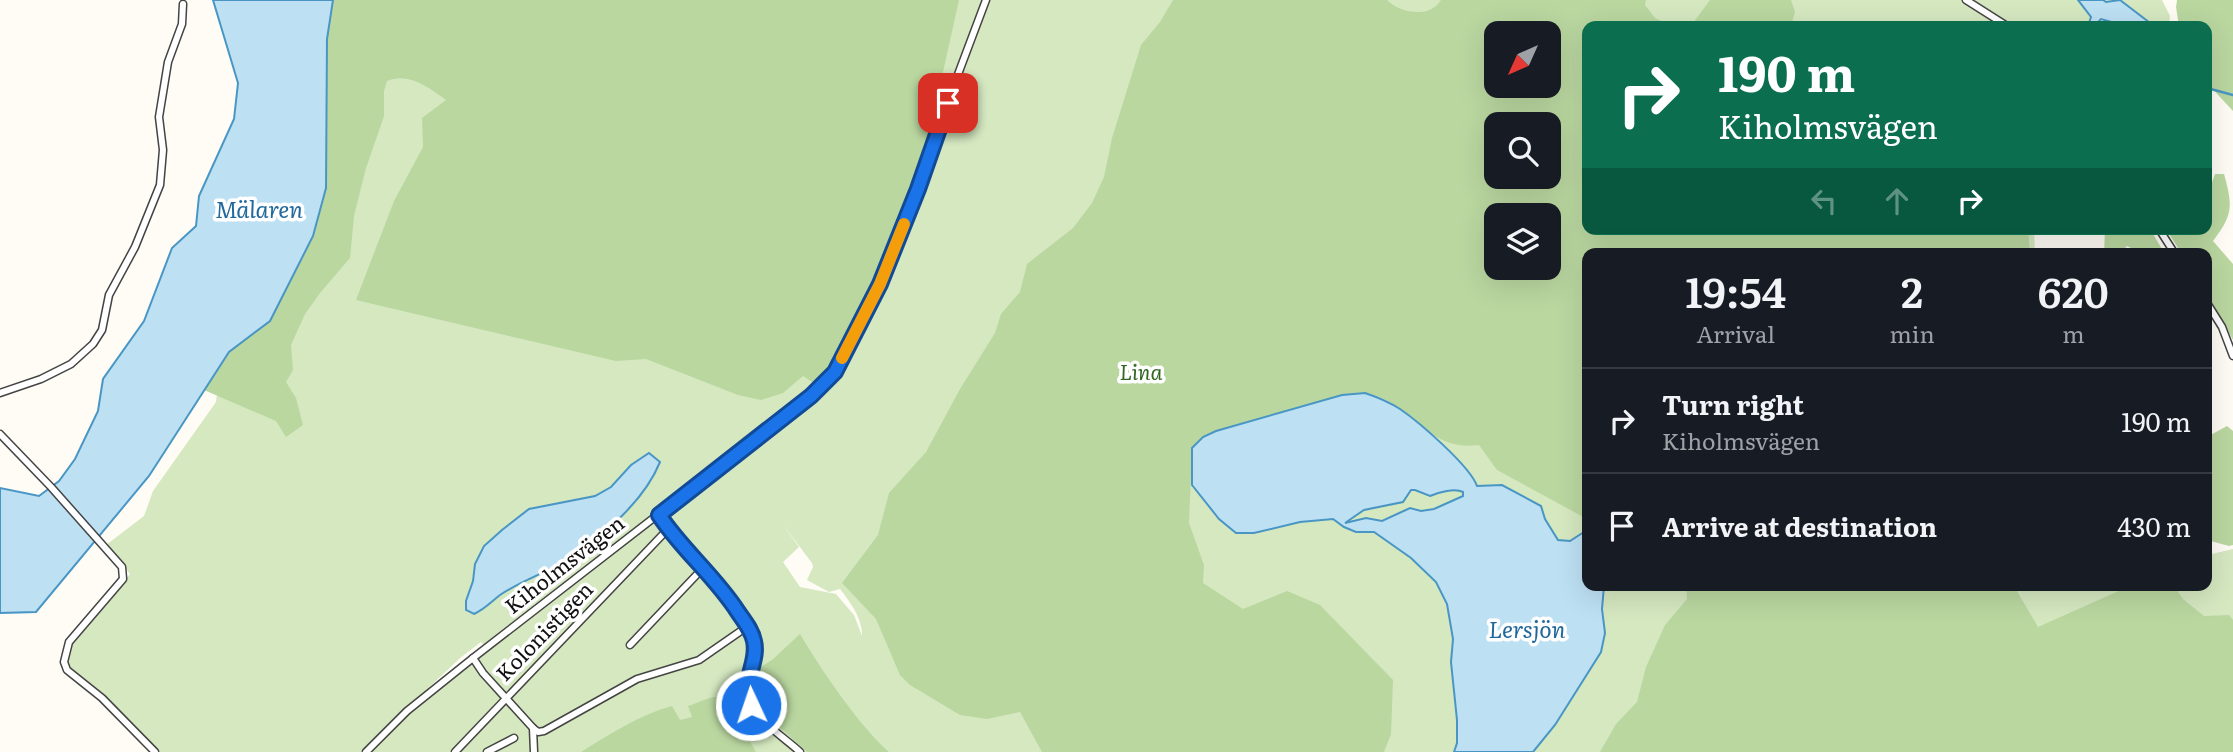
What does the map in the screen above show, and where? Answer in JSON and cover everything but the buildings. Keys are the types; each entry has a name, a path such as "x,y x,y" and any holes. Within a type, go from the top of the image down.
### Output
{"street":[{"name":"Kiholmsvägen","path":"366,752 407,711 811,396 835,372 880,284 918,189 986,0"},
{"path":"1966,0 1999,21"},
{"path":"0,393 41,379 71,364 93,344 102,330 109,295 135,247 160,185 163,150 159,117 169,62 182,24 183,4"},
{"path":"2212,311 2222,327 2233,356"},
{"path":"0,434 122,567 123,579 69,642 64,662 67,670 102,698 155,752"},
{"path":"659,515 668,529 727,595 748,626 754,642 747,680 751,705 800,752"},
{"name":"Kolonistigen","path":"456,751 668,529"},
{"path":"630,645 704,567"},
{"path":"473,658 505,698 538,732 637,679 699,660 748,626"},
{"path":"533,728 534,752"},
{"path":"487,752 514,738"}],"green space":[{"path":"333,0 959,0 933,117 936,138 880,284 835,372 820,387 803,376 783,393 761,400 738,395 646,359 616,361 356,300 394,201 423,147 422,118 446,100 418,83 403,78 387,81 384,91 384,116 366,168 354,216 350,258 305,314 291,345 293,370 286,382 296,398 303,425 286,437 276,421 204,390 229,352 270,321 283,293 326,134 327,39"},
{"name":"Lina","path":"336,0 2162,0 2170,16 2170,21 1582,21 1582,235 2034,235 2035,248 1582,248 1582,591 2212,591 2212,554 2233,549 2233,752 371,752 410,713 487,648 481,642 460,658 361,752 155,752 67,670 66,648 130,574 106,545 144,516 153,491 216,402","holes":["781,522 812,563 807,580 829,592 840,589 858,617 862,636 854,615 836,594 800,587 783,562 799,547"]},
{"path":"1173,0 1387,0 1407,11 1423,12 1436,6 1441,0 1646,0 1645,5 1655,18 1661,21 1582,21 1582,235 2028,235 2030,248 1582,248 1582,516 1497,470 1479,445 1461,445 1445,441 1395,405 1366,393 1351,393 1306,405 1192,449 1189,523 1204,565 1203,583 1243,609 1287,591 1320,605 1393,680 1391,734 1384,752 1042,752 1020,712 987,719 960,715 910,685 900,675 876,619 842,583 878,535 889,493 926,452 960,389 995,333 1001,314 1020,292 1027,264 1073,228 1092,203 1104,177 1112,138 1141,45 1160,22"},
{"path":"1710,0 1791,0 1795,12 1792,21 1694,21"},
{"path":"2177,0 2233,0 2233,111 2212,88 2212,21 2178,21"},
{"path":"2215,174 2224,174 2229,195 2228,217 2213,241 2233,264 2233,340 2212,303 2212,248 2178,248 2170,235 2212,235 2212,183"},
{"path":"2105,235 2154,235 2161,248 2127,246 2104,248"},
{"path":"2227,426 2233,431 2233,545 2229,546 2212,541 2212,434"},
{"path":"1686,591 2017,591 2038,627 2119,591 2177,591 2204,616 2229,615 2233,620 2233,752 1600,752 1616,724 1637,702 1646,667 1665,625 1687,599"},
{"path":"800,634 853,713 889,752 807,752 764,713 748,732 748,738 756,752 581,752 636,720 672,706 680,720 692,717 688,706 709,698 716,697 734,704 748,705 753,702 750,684 753,672 772,660"}],"water":[{"name":"Mälaren","path":"213,0 333,0 327,39 326,188 313,236 270,321 229,352 149,476 36,612 0,613 0,488 39,496 59,481 75,459 98,411 103,379 144,321 172,248 196,226 199,196 234,119 238,83"},
{"path":"2078,0 2120,0 2147,21 2090,21 2091,17"},
{"name":"Lersjön","path":"1365,393 1400,409 1431,434 1465,467 1477,486 1502,485 1541,506 1545,519 1558,540 1570,541 1582,533 1582,591 1604,591 1602,609 1605,633 1601,652 1555,725 1533,752 1454,752 1457,743 1457,720 1451,662 1453,639 1447,604 1436,582 1411,558 1374,532 1356,532 1333,519 1300,522 1254,533 1236,533 1219,519 1192,485 1192,448 1203,437 1342,395","holes":["1411,490 1430,496 1447,491 1463,492 1463,496 1434,509 1421,511 1410,508 1382,521 1366,518 1345,523 1364,510 1403,502"]},
{"path":"649,453 660,462 643,492 619,519 563,562 507,590 474,614 466,610 475,564 484,546 502,530 529,509 595,496 611,487 631,465"}],"waterway":[{"path":"2212,89 2233,95"}],"slow traffic":[{"path":"842,358 880,284 904,224"}],"route":[{"path":"751,705 747,680 754,642 748,626 727,595 668,529 659,515 732,455 811,396 835,372 880,284 918,189 948,103"}]}
